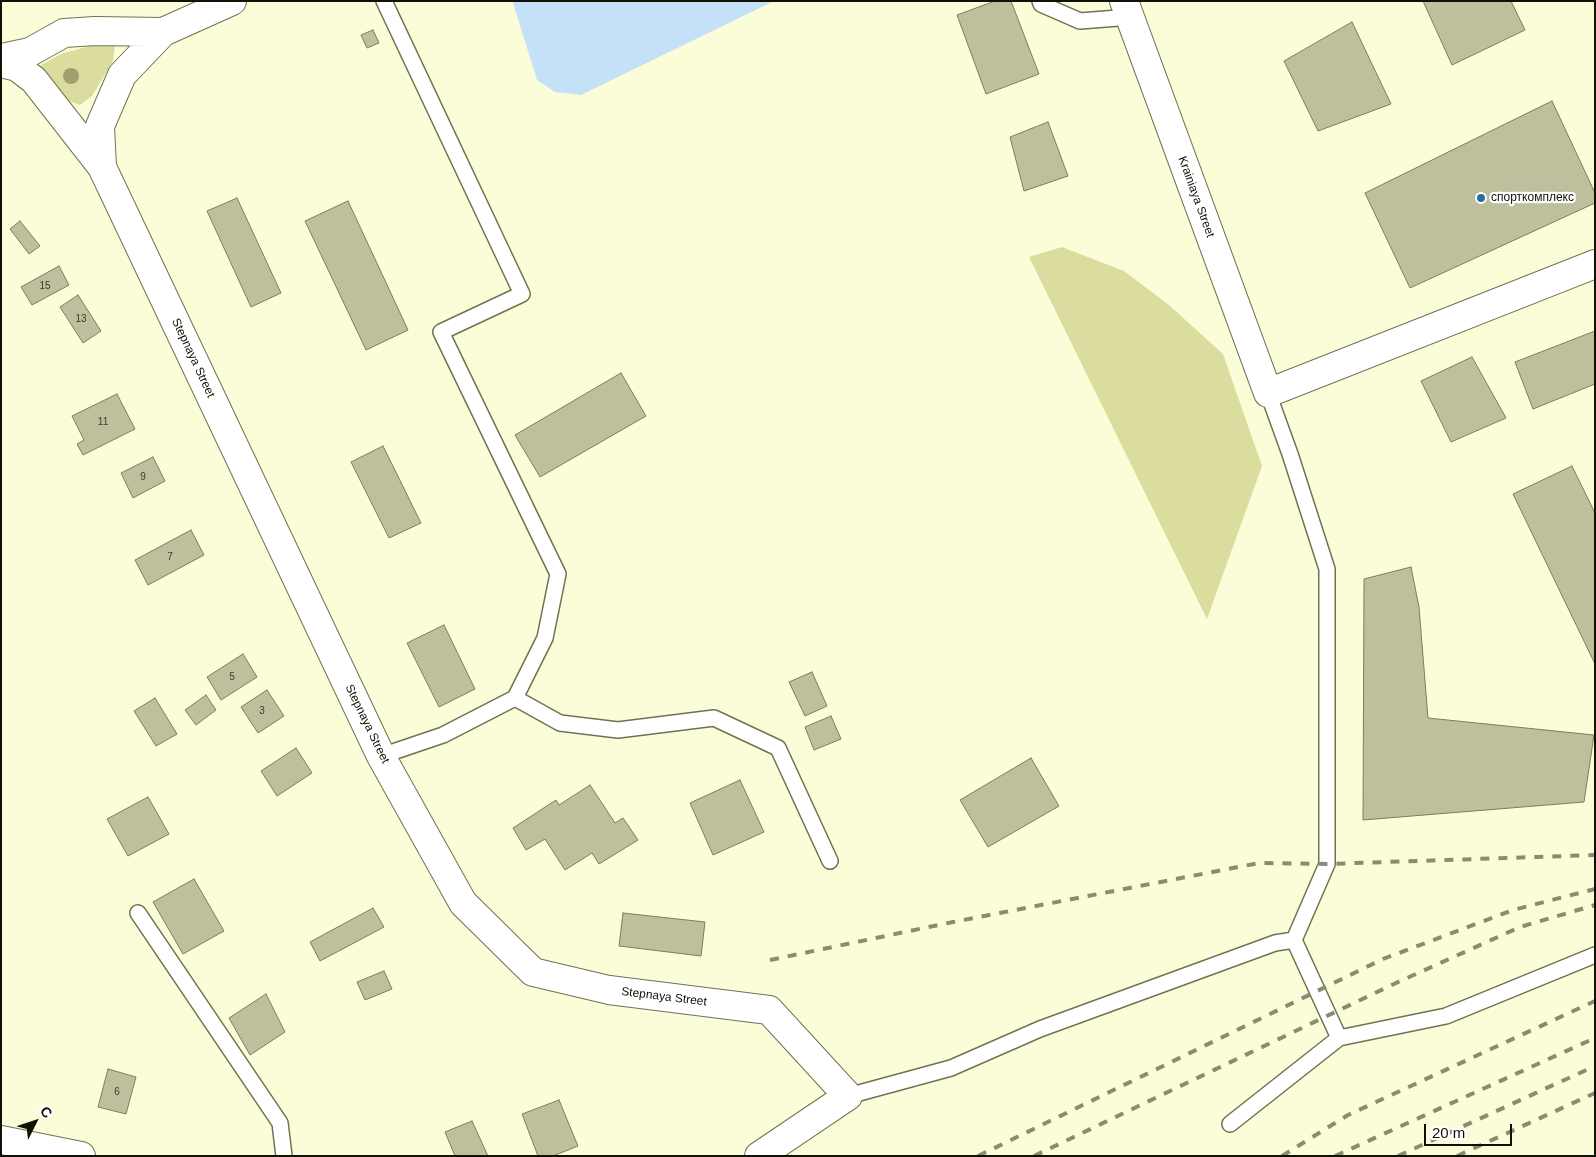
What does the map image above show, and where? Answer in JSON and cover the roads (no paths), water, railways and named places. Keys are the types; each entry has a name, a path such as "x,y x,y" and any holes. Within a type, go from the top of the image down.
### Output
{"street":[{"path":"102,167 100,126 122,75 163,32 232,1"},
{"name":"Krainiaya Street","path":"1127,9 1268,393"},
{"path":"1,58 30,52 64,33 163,32"},
{"name":"Stepnaya Street","path":"1,63 16,67 34,80 102,167 381,756 463,903 533,972 610,990 769,1010 848,1096"},
{"path":"1268,393 1595,264"},
{"path":"759,1156 848,1096"},
{"path":"1,1140 80,1156"}],"lane":[{"path":"381,756 443,735 515,698 544,638 558,574 440,332 522,294 384,1"},
{"path":"1040,1 1041,4 1080,21 1127,9"},
{"path":"1268,393 1327,569 1327,864 1294,940 1339,1038"},
{"path":"515,698 560,723 618,730 714,718 778,748 830,861"},
{"path":"138,913 280,1123 284,1156"},
{"path":"848,1096 951,1068 1049,1026 1275,943 1294,940"},
{"path":"1230,1124 1339,1038 1446,1016 1595,955"}],"water":[{"path":"514,1 774,1 581,95 555,92 537,80 513,3"}],"railway":[{"path":"770,960 953,922 1259,863 1327,864 1595,855"},
{"path":"978,1156 1383,959 1513,910 1595,889"},
{"path":"1034,1156 1396,983 1520,927 1595,905"},
{"path":"1282,1156 1348,1115 1595,1001"},
{"path":"1335,1156 1595,1038"},
{"path":"1398,1156 1595,1066"},
{"path":"1457,1156 1595,1093"}],"place":[{"name":"спорткомплекс","path":"1481,198"}]}
